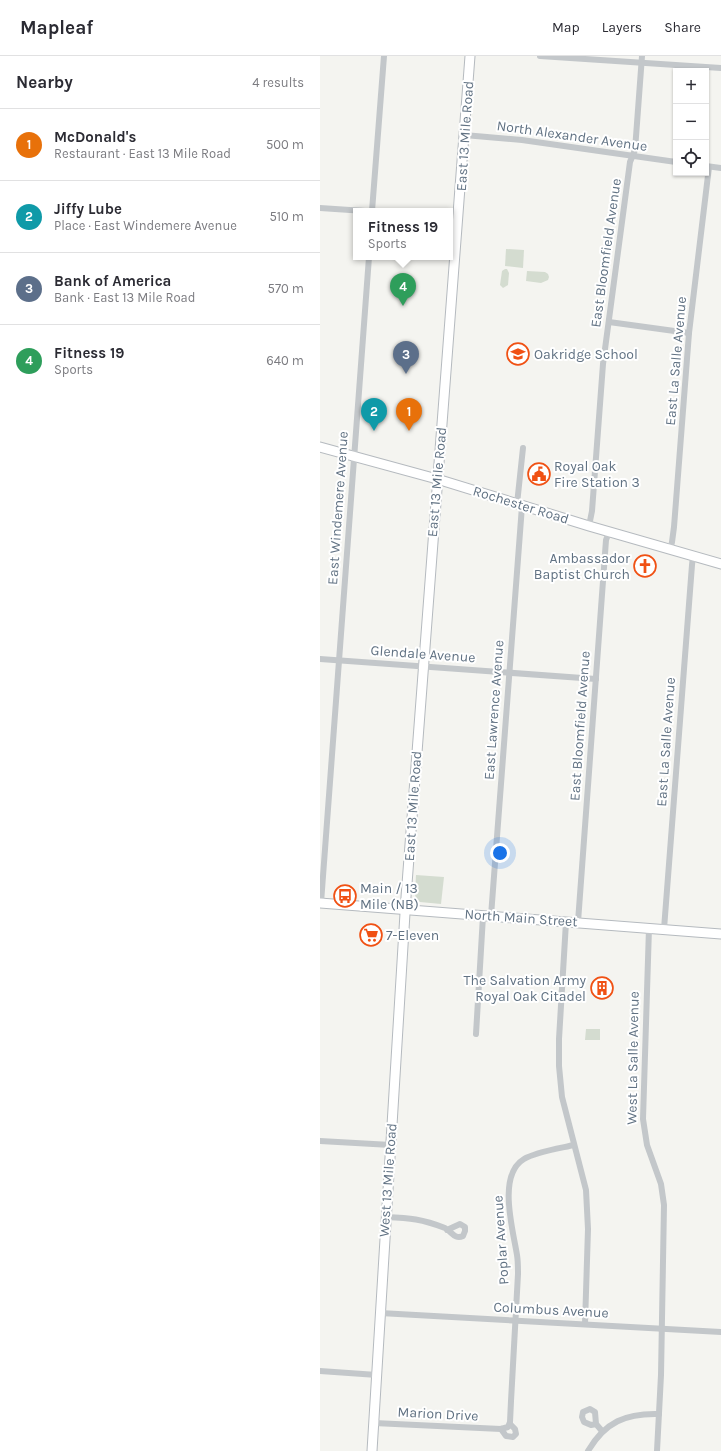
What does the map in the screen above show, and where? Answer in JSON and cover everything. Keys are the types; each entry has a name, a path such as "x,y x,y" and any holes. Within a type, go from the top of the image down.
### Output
{"main road":[{"name":"East 13 Mile Road","path":"453,232 464,135 470,56"},
{"name":"East 13 Mile Road","path":"405,909 437,479 451,260"},
{"name":"Rochester Road","path":"320,447 437,479 608,532 721,564"},
{"name":"North Main Street","path":"320,903 721,934"},
{"name":"West 13 Mile Road","path":"372,1451 405,909"}],"street":[{"path":"372,208 384,56"},
{"path":"540,56 721,68"},
{"name":"East Bloomfield Avenue","path":"589,526 591,518 601,387 608,322 630,162 635,148 642,56"},
{"name":"North Alexander Avenue","path":"464,135 530,142 673,162"},
{"path":"709,166 721,168"},
{"name":"East La Salle Avenue","path":"670,550 674,527 689,333 708,176"},
{"path":"320,208 353,210"},
{"name":"East Windemere Avenue","path":"320,903 369,260"},
{"path":"608,322 689,333"},
{"name":"East Lawrence Avenue","path":"476,1034 509,673 524,448"},
{"name":"East Bloomfield Avenue","path":"578,922 606,540 608,532"},
{"name":"East La Salle Avenue","path":"664,930 693,556"},
{"name":"Glendale Avenue","path":"320,658 596,679"},
{"path":"566,922 559,1039 559,1066 562,1097 582,1171 588,1208 585,1324"},
{"name":"West La Salle Avenue","path":"649,928 642,1108 646,1138 661,1184 664,1205 662,1329 656,1451"},
{"path":"320,1141 391,1145"},
{"name":"Poplar Avenue","path":"506,1427 516,1429 516,1434 513,1437 506,1436 506,1427 515,1320 518,1262 510,1210 510,1178 515,1168 523,1159 532,1155 574,1145"},
{"path":"386,1217 418,1219 448,1230"},
{"name":"Columbus Avenue","path":"380,1313 721,1332"},
{"path":"320,1371 377,1375"},
{"path":"588,1451 602,1431 626,1417 659,1414"},
{"name":"Marion Drive","path":"374,1423 506,1427"},
{"path":"596,1424 602,1431"}],"shaded area":[{"path":"506,249 524,250 523,268 505,266"},
{"path":"507,269 509,273 508,285 503,288 500,285 502,271"},
{"path":"527,271 545,272 548,274 548,280 541,283 526,281"},
{"path":"416,875 444,877 441,904 420,902 416,900"},
{"path":"586,1029 600,1029 600,1040 585,1040"}],"place":[{"name":"Fitness 19","path":"403,306"},
{"name":"Oakridge School","path":"518,354"},
{"name":"Bank of America","path":"406,374"},
{"name":"Jiffy Lube","path":"374,431"},
{"name":"McDonald's","path":"409,431"},
{"name":"Royal Oak Fire Station 3","path":"539,474"},
{"name":"Ambassador Baptist Church","path":"645,566"},
{"name":"Main / 13 Mile (NB)","path":"345,896"},
{"name":"7-Eleven","path":"371,935"},
{"name":"The Salvation Army Royal Oak Citadel","path":"602,988"}]}
